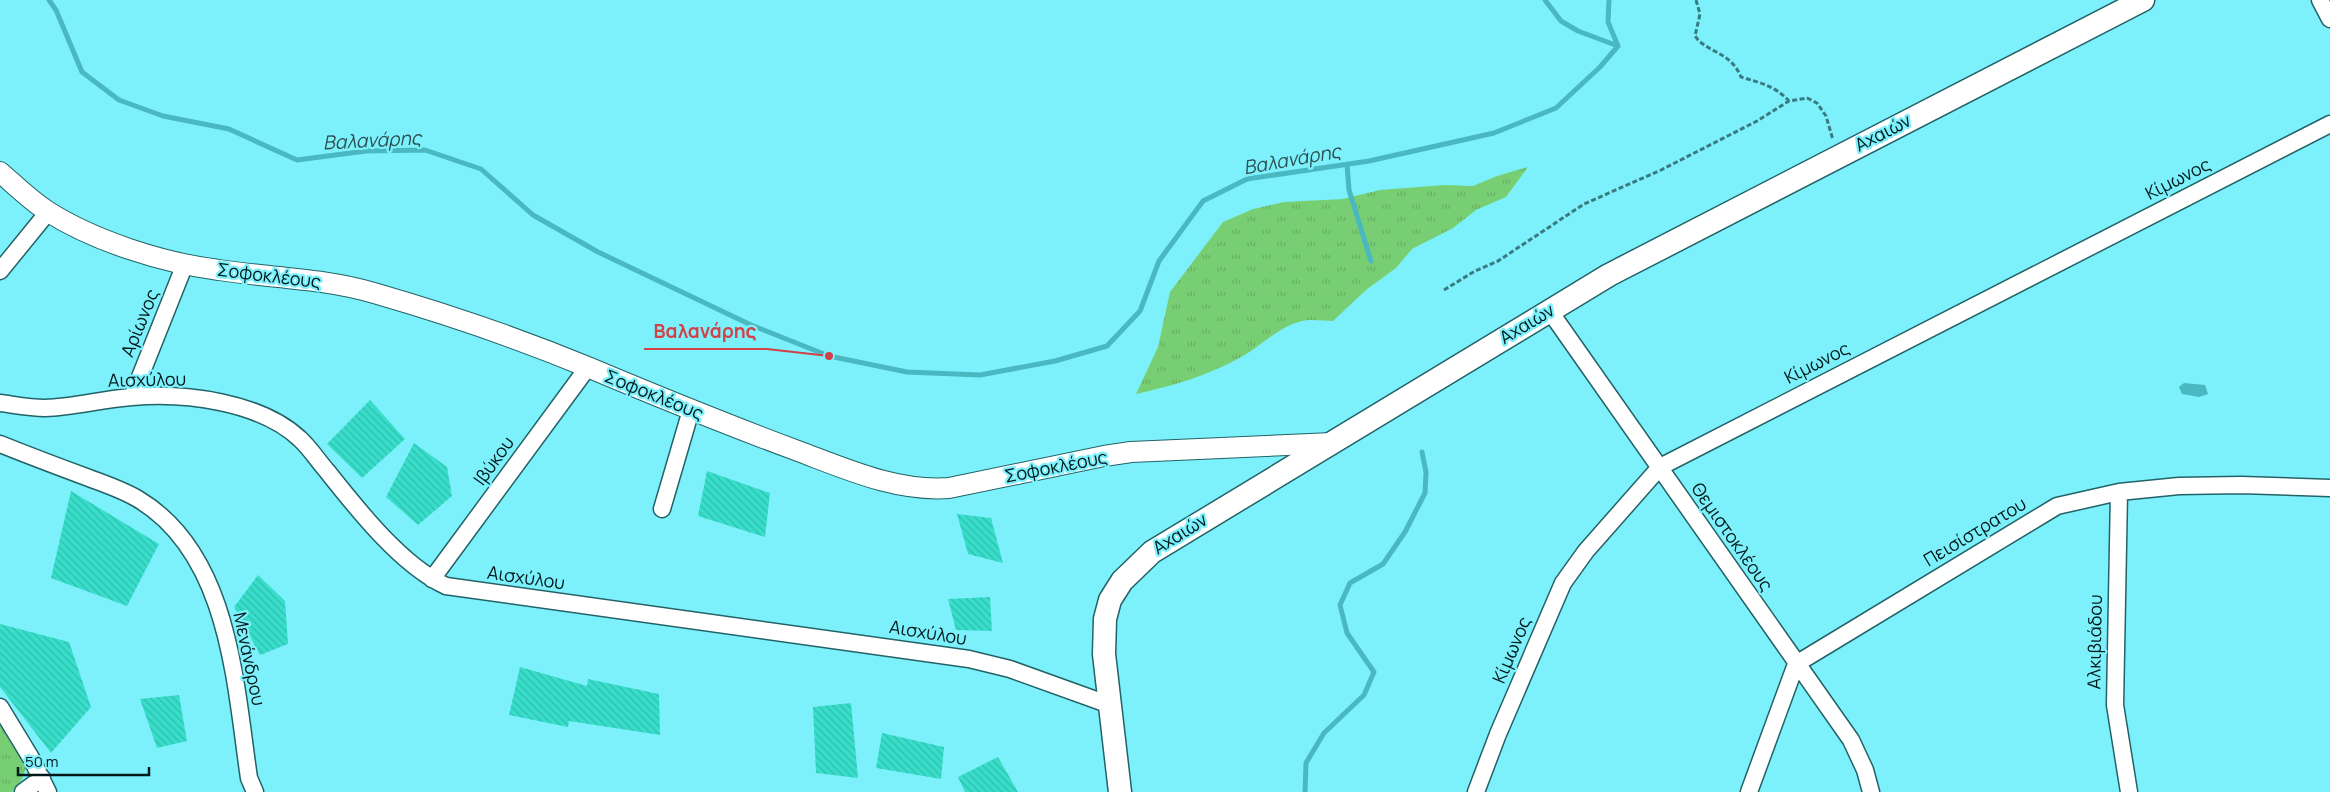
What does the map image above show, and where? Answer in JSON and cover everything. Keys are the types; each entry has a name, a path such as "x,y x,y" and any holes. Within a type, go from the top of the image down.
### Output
{"main road":[{"name":"Αχαιών","path":"1120,792 1103,638 1110,600 1144,558 1172,538 1333,443 1609,275 2143,0"}],"street":[{"path":"2320,0 2330,19"},
{"name":"Κίμωνος","path":"1476,792 1498,734 1564,583 1586,551 1660,467 2330,124"},
{"name":"Σοφοκλέους","path":"0,172 48,212 112,242 185,264 217,270 363,289 460,320 588,367 691,410 849,469 884,480 925,488 961,486 1131,452 1333,443"},
{"path":"0,271 48,212"},
{"name":"Αρίωνος","path":"132,396 185,264"},
{"name":"Θεμιστοκλέους","path":"1549,310 1851,740 1866,770 1871,792"},
{"name":"Ιβύκου","path":"432,578 588,367"},
{"name":"Αισχύλου","path":"0,403 48,408 132,396 170,396 213,401 243,408 285,427 302,440 339,486 400,553 413,566 446,586 969,659 996,665 1110,705"},
{"path":"662,509 691,410"},
{"name":"Μενάνδρου","path":"0,444 137,498 163,517 184,542 212,591 227,636 249,778 255,792"},
{"name":"Πεισίστρατου","path":"1796,664 2057,506 2119,492 2179,486 2223,485 2330,488"},
{"name":"Αλκιβιάδου","path":"2119,492 2115,705 2128,792"},
{"path":"1749,792 1796,664"},
{"path":"0,707 43,788 23,792"}],"path":[{"path":"1696,0 1700,14 1696,36 1699,41 1730,59 1737,66 1742,77 1759,81 1779,90 1789,101"},
{"path":"1444,290 1475,271 1498,261 1584,204 1670,165 1757,121 1789,101 1807,98 1817,103 1826,116 1834,142 1830,160"}],"green space":[{"path":"1528,167 1506,197 1476,210 1453,228 1412,249 1396,268 1366,290 1333,321 1309,320 1294,323 1243,356 1218,369 1136,394 1158,347 1170,292 1223,222 1253,209 1284,202 1343,199 1380,190 1444,185 1473,186 1497,176"},
{"path":"0,721 26,768 22,779 12,792 0,792"}],"water":[{"path":"2184,383 2205,385 2208,394 2199,397 2182,394 2179,387"}],"building":[{"path":"370,400 405,439 362,478 327,444"},
{"path":"414,443 447,467 452,496 418,525 386,497"},
{"path":"707,471 770,493 765,537 698,516"},
{"path":"71,491 159,544 127,606 51,578"},
{"path":"957,514 991,518 1003,563 968,554"},
{"path":"258,575 285,601 288,644 260,655 234,607"},
{"path":"990,597 992,631 956,630 948,599"},
{"path":"0,624 69,642 91,707 51,753 0,687"},
{"path":"520,667 587,686 588,679 659,694 660,735 569,721 568,727 509,715"},
{"path":"179,695 187,741 157,748 140,699"},
{"path":"851,703 858,778 816,773 813,707"},
{"path":"882,733 944,747 941,779 876,768"},
{"path":"998,757 1018,792 965,792 958,777"}],"waterway":[{"name":"Βαλανάρης","path":"49,0 56,10 82,72 119,100 163,116 229,129 297,160 366,151 425,150 481,169 533,215 598,252 751,325 829,356 907,372 980,375 1055,361 1107,346 1140,311 1159,261 1203,201 1247,179 1369,161 1494,133 1556,108 1600,67 1618,46 1608,22 1609,0"},
{"path":"1545,0 1561,21 1578,31 1618,46"},
{"path":"1347,164 1349,190 1371,261"},
{"path":"1305,792 1306,763 1324,733 1364,695 1374,672 1347,633 1340,605 1350,583 1383,564 1405,532 1425,493 1426,472 1422,452"}],"place":[{"name":"Βαλανάρης","path":"829,356"}]}
